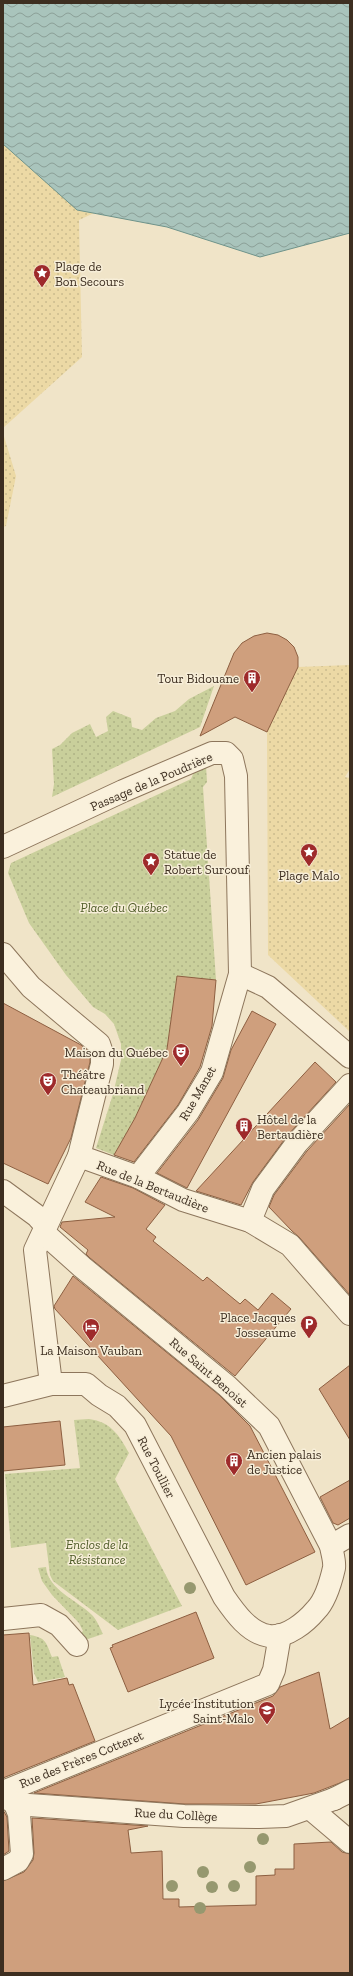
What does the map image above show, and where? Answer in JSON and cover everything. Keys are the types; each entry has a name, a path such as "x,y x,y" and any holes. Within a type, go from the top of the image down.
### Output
{"street":[{"name":"Passage de la Poudrière","path":"3,847 123,791 212,753 226,753 232,759 236,776 240,974"},
{"path":"3,954 31,987 99,1044 102,1064 79,1156 35,1250 50,1384"},
{"path":"240,974 268,987 350,1057"},
{"name":"Rue Manet","path":"138,1177 188,1112 212,1072 240,974"},
{"path":"250,1221 263,1189 297,1143 350,1085"},
{"name":"Rue de la Bertaudière","path":"79,1156 138,1177 183,1200 250,1221 290,1245 350,1314"},
{"name":"Rue Saint Benoist","path":"3,1191 37,1216 45,1229 82,1267 227,1386 269,1426 331,1546 334,1566 328,1588 317,1609 292,1631 280,1635"},
{"name":"Rue Toullier","path":"3,1396 50,1384 86,1384 99,1395 117,1406 135,1425 224,1597 239,1618 253,1629 269,1636 280,1635"},
{"path":"331,1546 350,1536"},
{"path":"3,1619 41,1615 60,1625 77,1645"},
{"name":"Rue des Frères Cotteret","path":"7,1796 268,1684 274,1670 280,1635"},
{"name":"Rue du Collège","path":"7,1796 184,1816 259,1818 286,1816 311,1808 342,1795"},
{"path":"3,1869 18,1861 22,1854 19,1814 7,1796"},
{"path":"311,1808 350,1842"}],"green space":[{"path":"214,686 200,727 52,797 54,784 52,749 60,745 72,733 90,724 96,737 108,731 106,717 113,711 131,718 132,727 142,730 156,718 175,711 189,699"},
{"name":"Place du Québec","path":"206,766 207,782 203,787 216,980 177,977 167,1049 135,1118 114,1155 96,1148 113,1094 121,1060 121,1044 114,1024 105,1014 93,1007 66,975 29,923 8,873 11,863 191,779 194,772"},
{"name":"Enclos de la Résistance","path":"89,1419 103,1423 114,1430 129,1453 115,1479 182,1606 118,1630 53,1581 50,1575 46,1543 11,1548 5,1474 80,1468 74,1420"},
{"path":"46,1567 48,1575 57,1588 92,1615 103,1634 85,1640 80,1634 83,1631 79,1623 52,1595 42,1581 38,1568"},
{"path":"30,1635 36,1636 45,1642 52,1657 58,1656 65,1677 38,1682 34,1673"}],"sand":[{"path":"3,3 350,3 350,95 79,220 82,357 3,428"},
{"path":"3,433 16,476 6,526 3,527"},
{"name":"Plage Malo","path":"350,665 350,769 345,777 350,778 350,1032 268,955 267,732 298,667"}],"water":[{"path":"3,3 350,3 350,233 260,257 167,227 77,210 3,144"}],"building":[{"name":"Tour Bidouane","path":"267,633 278,635 287,640 294,647 298,657 298,667 267,732 235,717 200,736 234,653 242,643 254,636"},
{"name":"Maison du Québec","path":"177,976 216,980 212,1026 200,1067 178,1105 134,1162 114,1155 135,1118 167,1049"},
{"name":"Théâtre Chateaubriand","path":"3,1003 81,1045 90,1055 90,1062 71,1138 48,1184 3,1163"},
{"path":"252,1011 276,1024 187,1188 157,1173 198,1120 223,1078 231,1050"},
{"path":"315,1062 336,1082 287,1136 253,1182 241,1205 196,1191"},
{"path":"350,1104 350,1295 299,1237 269,1207 274,1195 307,1151"},
{"path":"101,1177 133,1188 165,1205 146,1229 156,1237 153,1241 203,1281 207,1277 240,1304 245,1299 258,1310 272,1293 291,1309 235,1376 90,1258 86,1254 88,1250 60,1227 62,1222 115,1217 85,1202"},
{"name":"Ancien palais de Justice","path":"73,1276 219,1395 250,1426 315,1552 246,1585 171,1436 55,1309 54,1306"},
{"path":"350,1365 350,1440 319,1389"},
{"path":"60,1421 65,1465 3,1471 3,1427"},
{"path":"350,1480 350,1518 338,1525 333,1523 320,1497"},
{"path":"196,1612 214,1658 128,1692 110,1648 113,1647 112,1645"},
{"path":"29,1633 33,1685 67,1678 69,1685 73,1684 95,1741 3,1778 3,1635"},
{"name":"Lycée Institution Saint-Malo","path":"319,1672 330,1729 350,1717 350,1779 314,1793 256,1804 185,1804 34,1793 273,1696 280,1687"},
{"path":"3,1810 7,1817 9,1851 3,1855"},
{"path":"32,1818 148,1826 128,1830 131,1853 162,1851 163,1899 179,1899 179,1907 256,1905 256,1876 275,1875 275,1869 294,1869 294,1844 331,1842 342,1852 350,1854 350,1973 3,1973 3,1881 24,1872 33,1860"}],"place":[{"name":"Plage de Bon Secours","path":"42,288"},
{"name":"Tour Bidouane","path":"252,693"},
{"name":"Plage Malo","path":"309,867"},
{"name":"Statue de Robert Surcouf","path":"151,876"},
{"name":"Maison du Québec","path":"181,1067"},
{"name":"Théâtre Chateaubriand","path":"48,1096"},
{"name":"Hôtel de la Bertaudière","path":"244,1141"},
{"name":"Place Jacques Josseaume","path":"309,1339"},
{"name":"La Maison Vauban","path":"91,1342"},
{"name":"Ancien palais de Justice","path":"234,1476"},
{"name":"Lycée Institution Saint-Malo","path":"267,1725"}]}
